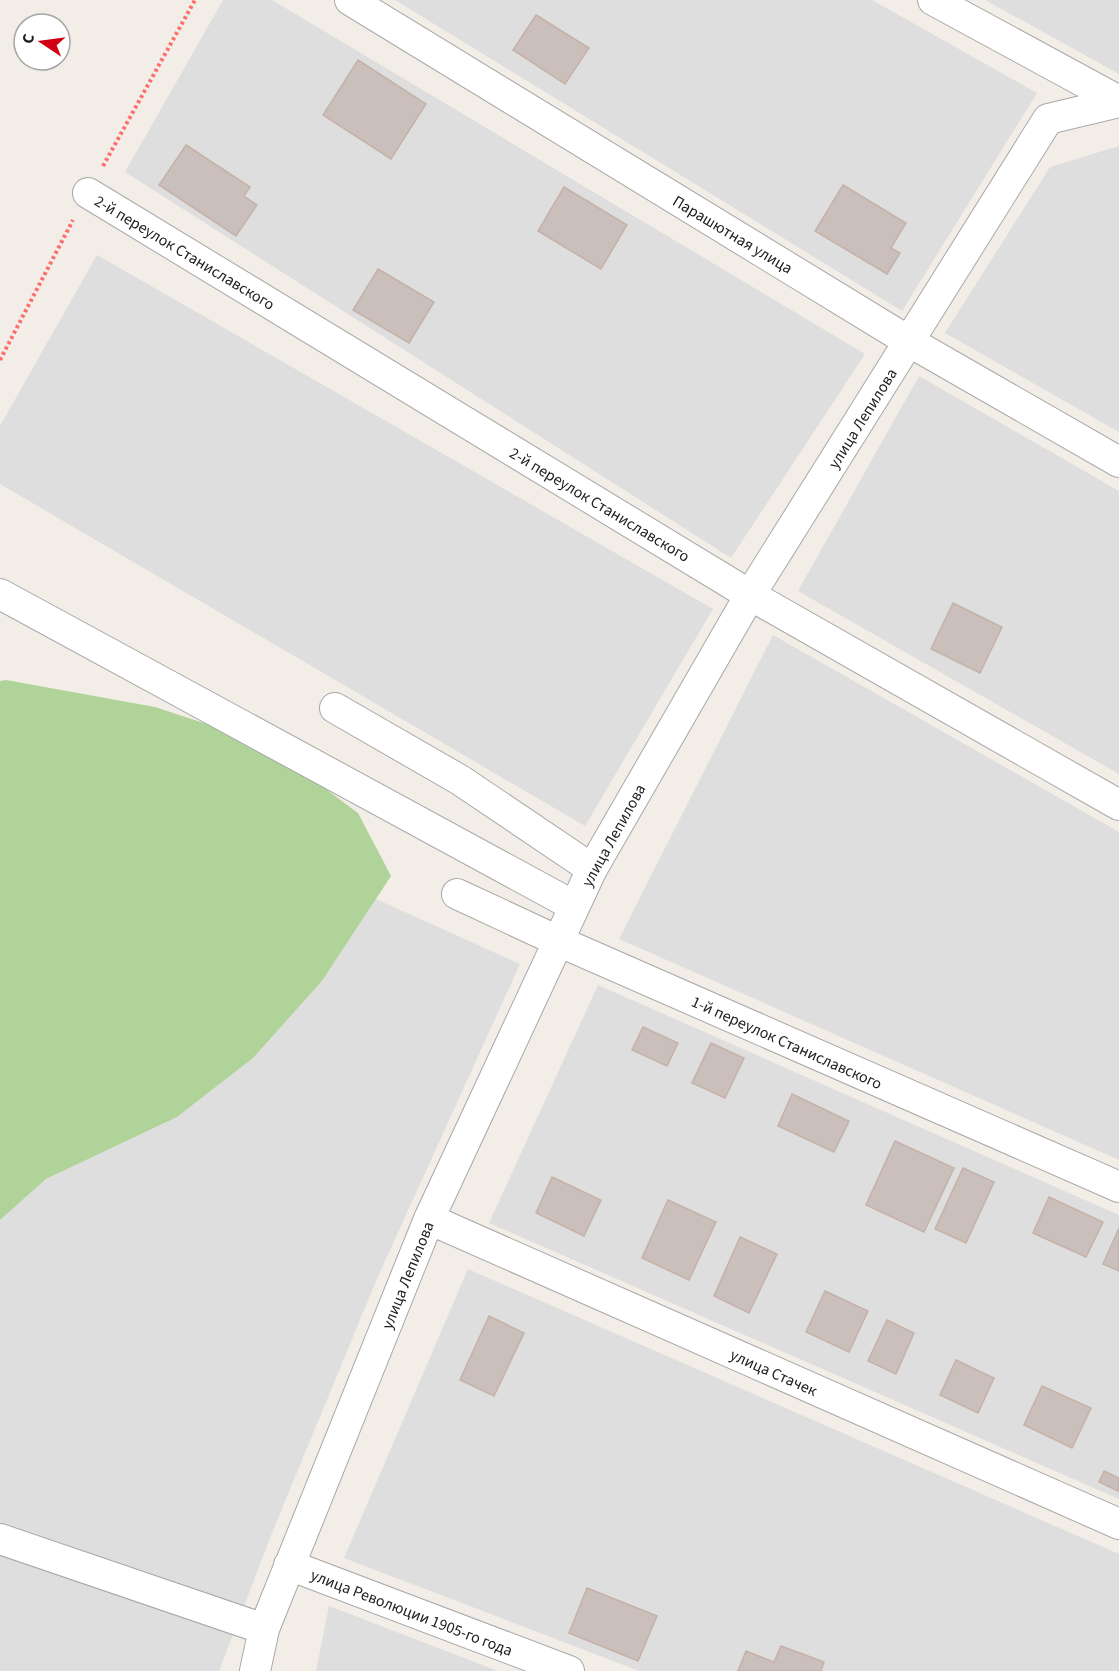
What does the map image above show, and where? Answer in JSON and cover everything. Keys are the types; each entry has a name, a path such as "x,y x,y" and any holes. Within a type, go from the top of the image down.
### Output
{"street":[{"name":"Парашютная улица","path":"350,0 910,342 1119,462"},
{"path":"933,0 1119,102"},
{"name":"улица Лепилова","path":"255,1671 264,1629 429,1219 592,869 750,595 1048,119 1119,102"},
{"name":"2-й переулок Станиславского","path":"88,192 750,595 1119,805"},
{"path":"0,594 574,906"},
{"path":"334,708 460,780 592,869"},
{"name":"1-й переулок Станиславского","path":"457,894 558,941 1119,1187"},
{"name":"улица Стачек","path":"429,1219 1119,1524"},
{"path":"0,1539 264,1629"},
{"name":"улица Революции 1905-го года","path":"289,1565 569,1671"}],"shaded area":[{"path":"223,0 272,0 865,354 731,558 125,172"},
{"path":"395,0 872,0 1037,93 902,311"},
{"path":"985,0 1119,0 1119,74"},
{"path":"1119,146 1119,432 945,333 1050,167"},
{"path":"97,255 713,609 585,826 0,484 0,426"},
{"path":"919,376 1119,491 1119,774 798,591"},
{"path":"773,635 1119,832 1119,1160 619,939"},
{"path":"376,899 520,964 376,1281 272,1533 219,1671 0,1671 0,1220 46,1179 177,1117 253,1058 322,981"},
{"path":"598,985 1119,1215 1119,1499 489,1223"},
{"path":"468,1269 1119,1554 1119,1671 639,1671 344,1558"},
{"path":"329,1606 498,1671 316,1671"}],"green space":[{"path":"6,680 155,707 264,743 358,813 391,876 322,981 253,1058 177,1117 46,1179 0,1220 0,681"}],"building":[{"path":"536,15 589,48 565,84 513,50"},
{"path":"358,60 426,104 391,159 323,115"},
{"path":"186,145 250,187 244,196 257,205 236,236 159,185"},
{"path":"843,185 906,223 891,248 900,253 887,274 815,231"},
{"path":"564,187 627,225 601,269 538,231"},
{"path":"378,269 434,302 409,343 353,310"},
{"path":"953,603 1002,627 980,673 931,649"},
{"path":"643,1027 678,1043 667,1066 632,1050"},
{"path":"711,1043 744,1058 725,1098 692,1083"},
{"path":"792,1094 849,1121 834,1152 778,1126"},
{"path":"895,1141 954,1168 924,1232 866,1205"},
{"path":"963,1168 994,1182 966,1243 935,1229"},
{"path":"552,1177 601,1200 584,1236 536,1213"},
{"path":"1049,1197 1103,1222 1086,1257 1033,1233"},
{"path":"668,1200 716,1222 689,1280 642,1258"},
{"path":"1119,1228 1119,1271 1103,1264"},
{"path":"740,1237 777,1254 749,1313 714,1296"},
{"path":"825,1291 868,1311 849,1352 806,1332"},
{"path":"489,1316 524,1333 494,1396 460,1380"},
{"path":"887,1320 914,1333 896,1374 868,1361"},
{"path":"956,1360 994,1378 978,1413 940,1395"},
{"path":"1042,1386 1091,1408 1072,1448 1024,1425"},
{"path":"1104,1471 1119,1478 1118,1491 1099,1482"},
{"path":"587,1588 657,1616 638,1661 569,1633"},
{"path":"781,1646 824,1662 821,1671 738,1671 746,1651 774,1662"}]}
